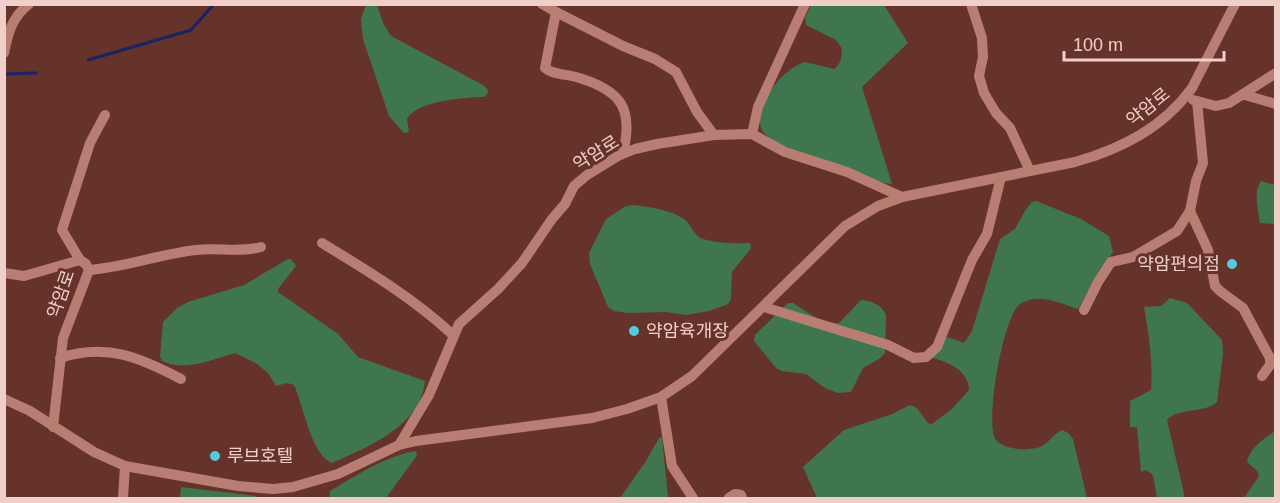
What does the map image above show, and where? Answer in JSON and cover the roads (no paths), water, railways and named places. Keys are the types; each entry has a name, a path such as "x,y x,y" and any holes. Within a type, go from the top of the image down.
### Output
{"street":[{"path":"4,53 7,35 14,19 29,4"},
{"path":"542,4 623,46 662,62 676,72 697,112 714,135"},
{"path":"805,4 758,107 752,134 785,152 847,172 902,196"},
{"path":"971,4 980,29 983,47 979,76 981,85 988,103 1010,128 1030,171"},
{"name":"약암로","path":"4,399 30,411 94,452 125,466 238,486 273,489 316,482 399,445 416,441 592,418 627,410 661,397 692,376 845,226 878,206 902,196 1100,155 1126,144 1149,130 1184,99 1192,88 1235,4"},
{"path":"556,12 545,68 549,71 578,77 617,97 624,106 628,121 624,153"},
{"path":"1184,99 1223,105 1245,95 1275,73"},
{"path":"1245,95 1275,104"},
{"path":"1084,310 1111,262 1133,256 1177,231 1190,210 1196,181 1203,163 1200,110 1197,101"},
{"name":"약암로","path":"53,427 63,338 89,270 80,260 62,230 90,143 105,115"},
{"name":"약암로","path":"399,445 429,394 453,335 464,319 498,289 522,263 565,204 574,186 603,164 624,153 657,144 714,135 752,134"},
{"path":"764,307 888,345 914,358 927,357 937,347 972,260 987,234 1001,177"},
{"path":"1190,210 1208,250 1215,286 1243,308 1270,358 1270,365 1262,376"},
{"path":"322,243 398,290 453,335"},
{"path":"89,270 127,265 196,249 244,251 261,247"},
{"path":"4,273 24,276 80,260"},
{"path":"60,358 78,353 105,351 139,360 182,379"},
{"path":"661,397 672,466 693,498"},
{"path":"123,498 125,466"},
{"path":"729,498 735,494 741,495 742,498"}],"waterway":[{"path":"4,8 8,4"},
{"path":"88,60 191,30 214,4"},
{"path":"6,74 36,73"}],"place":[{"name":"약암편의점","path":"1232,264"},
{"name":"약암육개장","path":"634,331"},
{"name":"루브호텔","path":"215,456"}]}
